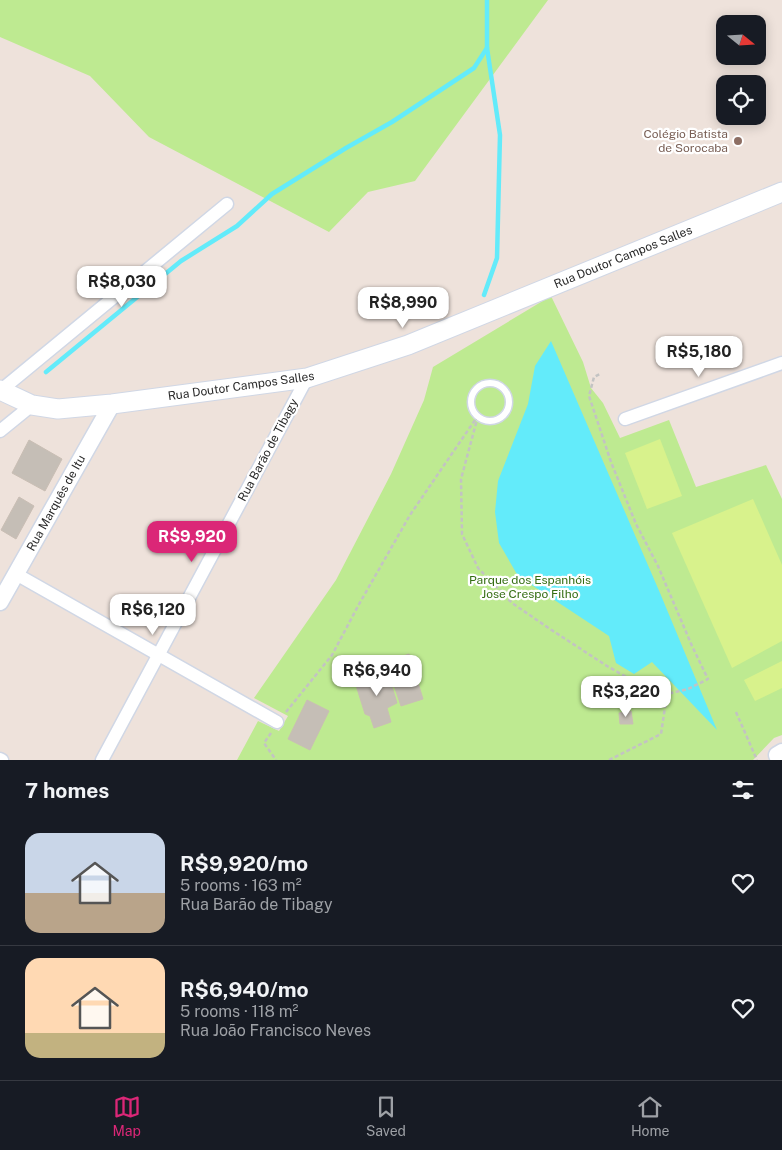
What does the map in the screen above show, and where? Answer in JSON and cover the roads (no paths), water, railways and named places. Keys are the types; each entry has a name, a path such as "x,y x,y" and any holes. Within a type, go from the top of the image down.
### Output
{"main road":[{"name":"Rua Doutor Campos Salles","path":"0,391 32,405 58,408 112,404 307,378 408,345 782,192"}],"street":[{"path":"0,391 227,204"},
{"path":"625,419 782,363"},
{"name":"Rua Barão de Tibagy","path":"102,760 307,378"},
{"name":"Rua Marquês de Itu","path":"0,602 112,404"},
{"path":"0,431 32,405"},
{"path":"16,574 277,722"}],"lane":[{"path":"494,383 505,389 510,401 509,407 502,418 489,421 483,420 478,416 472,406 473,393 477,388 482,384 494,383"}],"water":[{"path":"551,341 717,730 652,662 634,674 616,663 609,636 518,576 499,543 495,512 498,481 528,404 535,366"}],"waterway":[{"path":"484,295 497,258 500,135 487,48 487,0"},
{"path":"46,372 181,261 237,226 272,194 392,122 474,68 487,48"}],"place":[{"name":"Colégio Batista de Sorocaba","path":"738,141"}],"park label":[{"name":"Parque dos Espanhóis Jose Crespo Filho","path":"530,587"}]}
